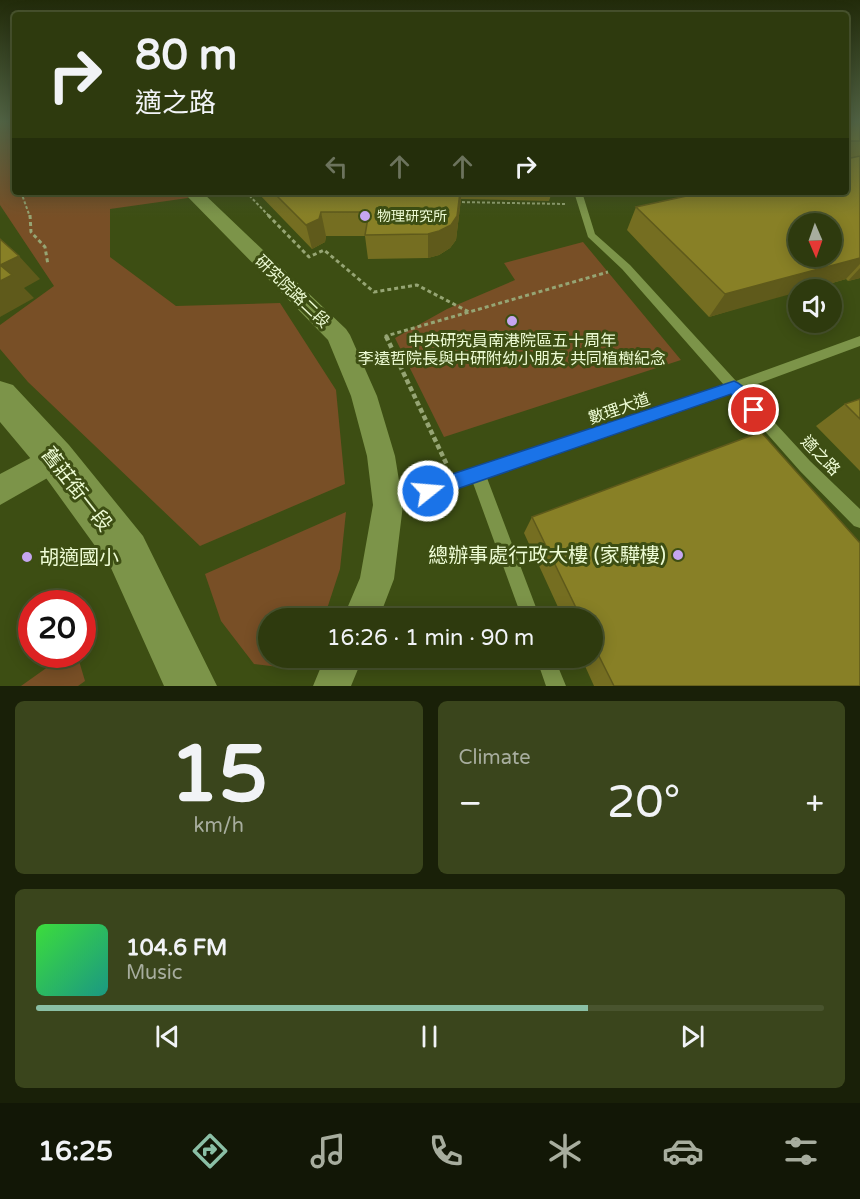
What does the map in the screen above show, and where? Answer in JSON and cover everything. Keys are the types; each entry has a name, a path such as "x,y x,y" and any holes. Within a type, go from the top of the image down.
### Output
{"main road":[{"name":"舊莊街一段","path":"0,396 55,458 126,552 191,686"}],"street":[{"name":"研究院路二段","path":"195,195 338,335 364,396 381,456 388,505 377,579 365,608"},
{"path":"0,490 55,458"},
{"path":"332,686 339,668"}],"lane":[{"name":"適之路","path":"579,195 591,235 626,267 805,466 860,520"},
{"name":"數理大道","path":"388,505 734,387 860,341"},
{"path":"478,475 527,608"},
{"path":"549,668 556,686"}],"path":[{"path":"22,195 30,215 31,232 41,240 49,255 48,265"},
{"path":"249,195 309,256 324,250 374,292 417,285 469,312"},
{"path":"454,201 581,205"},
{"path":"455,483 386,336 626,267"}],"shaded area":[{"path":"0,153 12,153 12,195 188,195 188,198 110,209 110,257 176,306 280,303 336,390 345,484 200,546 28,382 0,349 0,325 54,286 0,205"},
{"path":"583,242 681,360 444,437 395,338 447,309 515,280 504,263"},
{"path":"346,512 340,569 327,608 258,608 258,664 254,664 221,621 205,574"},
{"path":"46,668 81,668 85,681 78,686 21,686"}],"building":[{"path":"860,156 860,258 842,263 842,213 788,213 788,267 826,267 725,294 636,207 691,195 849,195 849,158"},
{"path":"276,195 460,195 457,216 451,225 428,234 365,235 369,212 321,212 319,219 306,225"},
{"path":"0,239 19,256 0,265"},
{"path":"0,265 12,275 0,281"},
{"path":"860,399 860,419 845,404"},
{"name":"總辦事處行政大樓 (家驊樓)","path":"761,432 860,543 860,686 614,686 603,664 603,608 576,608 532,517"}],"place":[{"name":"物理研究所","path":"365,216"},
{"name":"中央研究員南港院區五十周年 李遠哲院長與中研附幼小朋友 共同植樹紀念","path":"512,321"},
{"name":"總辦事處行政大樓 (家驊樓)","path":"678,555"},
{"name":"胡適國小","path":"27,557"}],"route":[{"path":"428,491 734,387 754,410"}]}
